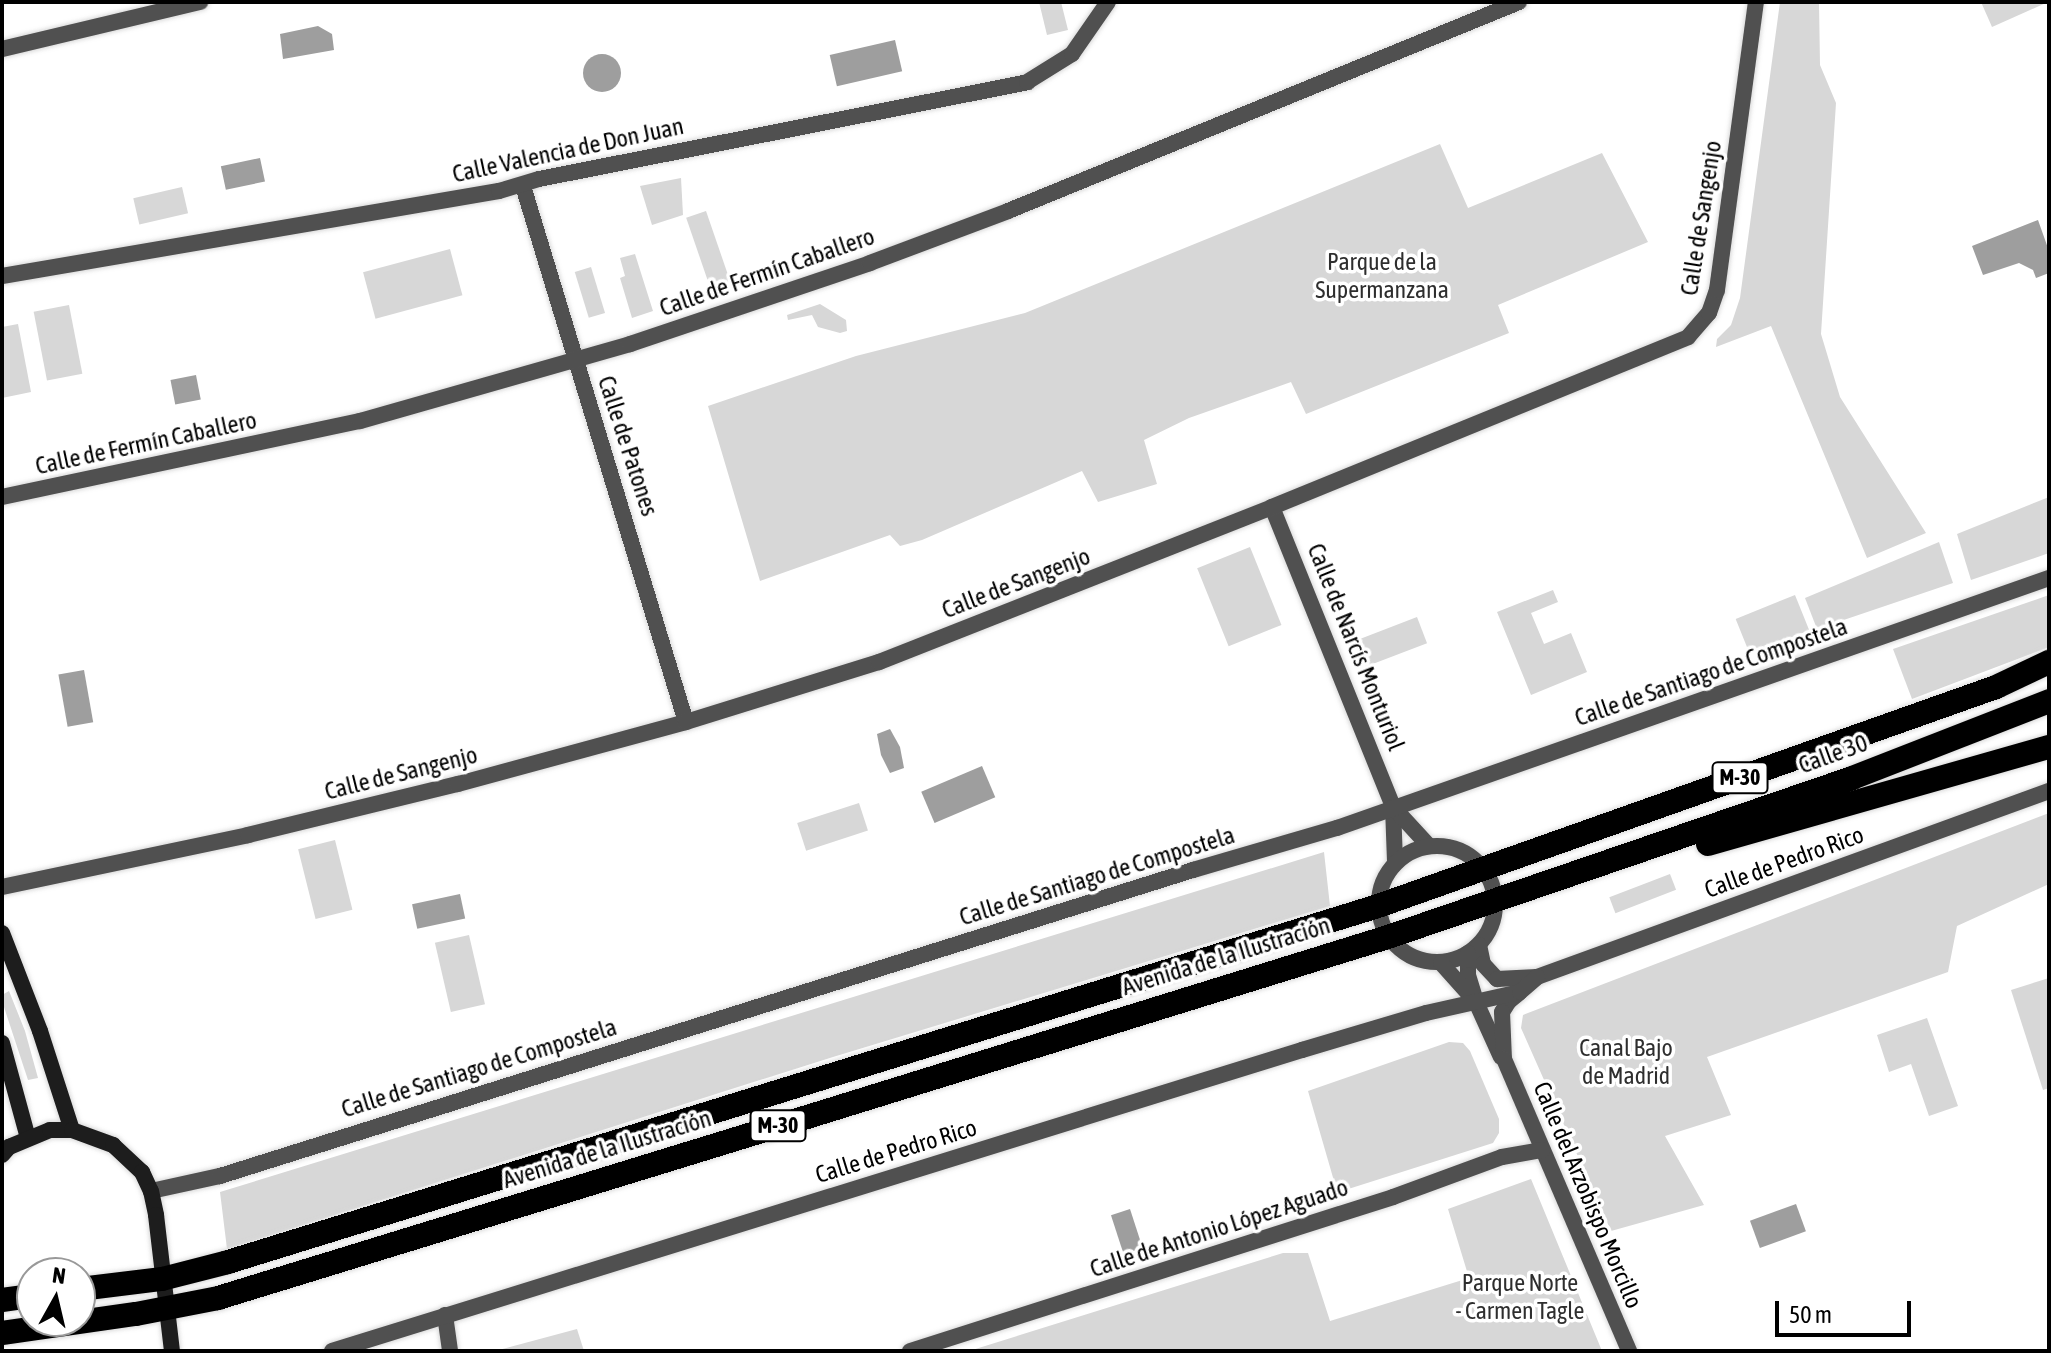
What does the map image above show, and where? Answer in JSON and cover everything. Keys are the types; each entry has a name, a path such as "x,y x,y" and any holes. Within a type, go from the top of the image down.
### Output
{"highway":[{"path":"1996,687 2049,662"},
{"name":"M-30","path":"1483,867 2049,669"},
{"name":"Calle 30","path":"1496,899 1852,778 2049,701"},
{"path":"1852,778 2049,716"},
{"path":"1547,882 1610,875 1892,790 2049,747"},
{"name":"Avenida de la Ilustración","path":"96,1287 162,1279 228,1262 1378,906 1483,867"},
{"name":"Avenida de la Ilustración","path":"2,1333 166,1309 223,1297 1388,937 1496,899"}],"main road":[{"path":"2,933 36,1018 72,1130"},
{"path":"2,1043 28,1138"},
{"path":"2,1155 28,1138 50,1130 72,1130 113,1145 142,1172 151,1191 172,1351"}],"street":[{"path":"2,49 200,2"},
{"name":"Calle Valencia de Don Juan","path":"2,276 523,186 539,179 1027,82 1072,54 1108,2"},
{"name":"Calle de Fermín Caballero","path":"2,497 360,421 576,361 751,305 1008,211 1519,2"},
{"name":"Calle de Sangenjo","path":"2,887 435,790 686,722 879,662 1272,507 1688,337 1709,313 1717,290 1756,2"},
{"name":"Calle de Patones","path":"523,186 686,722"},
{"name":"Calle de Narcís Monturiol","path":"1272,507 1393,807 1395,862"},
{"name":"Calle de Santiago de Compostela","path":"151,1191 220,1176 1179,874 1337,828 1761,682 2049,578"},
{"name":"Calle de Pedro Rico","path":"1474,949 1497,979 1537,977 2049,791"},
{"name":"Calle de Narcís Monturiol","path":"1393,807 1429,846"},
{"path":"1429,846 1459,850 1483,867 1496,899 1495,917 1474,949 1441,963 1420,961 1402,952 1388,937 1378,906 1380,888 1395,862 1429,846"},
{"name":"Calle del Arzobispo Morcillo","path":"1474,949 1468,975 1496,1052 1504,1059"},
{"path":"1441,963 1457,986 1476,1002"},
{"name":"Calle de Pedro Rico","path":"332,1351 1302,1050 1520,992 1537,977"},
{"name":"Calle del Arzobispo Morcillo","path":"1520,992 1502,1012 1504,1059 1629,1351"},
{"name":"Calle de Antonio López Aguado","path":"910,1351 1380,1202 1502,1157 1542,1150"},
{"path":"445,1315 450,1351"}],"green space":[{"path":"1039,2 1061,2 1068,30 1047,35"},
{"path":"1780,2 1819,2 1820,65 1836,103 1821,334 1840,397 1926,533 1867,558 1771,326 1716,347 1717,339 1731,325 1740,298"},
{"path":"1981,2 2048,2 1992,27"},
{"name":"Parque de la Supermanzana","path":"1440,144 1468,208 1602,153 1648,242 1498,305 1509,333 1306,414 1291,382 1189,418 1144,440 1157,484 1098,502 1082,471 922,540 900,546 890,535 760,581 708,406 856,356 1025,313"},
{"path":"681,178 683,215 652,225 640,186"},
{"path":"182,187 188,213 139,225 133,198"},
{"path":"706,211 731,285 712,292 686,218"},
{"path":"450,249 462,295 375,319 363,272"},
{"path":"635,254 653,311 632,318 620,278 625,276 620,258"},
{"path":"591,267 605,313 589,318 575,272"},
{"path":"820,304 846,320 847,331 840,333 818,327 812,315 788,320 787,315"},
{"path":"69,305 82,374 47,381 34,312"},
{"path":"18,324 31,392 2,398 2,327"},
{"path":"2049,497 2049,553 1971,580 1957,534"},
{"path":"1939,542 1953,583 1817,629 1805,598"},
{"path":"1250,547 1281,625 1229,646 1197,568"},
{"path":"1553,590 1558,602 1531,613 1544,644 1571,633 1587,672 1531,695 1497,612"},
{"path":"1795,595 1809,630 1750,654 1736,619"},
{"path":"2049,595 2049,647 1912,699 1893,649"},
{"path":"1417,617 1427,643 1365,667 1355,641"},
{"path":"859,803 868,831 806,851 797,823"},
{"name":"Canal Bajo de Madrid","path":"2049,813 2049,884 1957,926 1948,972 1707,1057 1731,1115 1665,1136 1704,1205 1611,1231 1521,1028 1523,1015"},
{"path":"335,840 352,910 316,919 298,849"},
{"path":"1324,852 1330,906 833,1057 227,1249 220,1192"},
{"path":"1670,874 1676,890 1615,913 1609,897"},
{"path":"469,935 485,1004 451,1012 435,943"},
{"path":"2049,978 2049,1088 2043,1090 2011,990"},
{"path":"9,991 25,1031 38,1078 28,1080 2,1001 2,995"},
{"path":"1927,1018 1958,1106 1929,1116 1911,1064 1889,1072 1877,1035"},
{"path":"1449,1042 1463,1043 1470,1051 1499,1119 1499,1133 1493,1143 1342,1191 1334,1181 1308,1091"},
{"name":"Parque Norte - Carmen Tagle","path":"1531,1179 1602,1351 969,1351 1283,1253 1308,1253 1330,1321 1469,1278 1448,1209"},
{"path":"577,1329 584,1351 495,1351"}],"shaded area":[{"path":"318,26 332,34 334,50 283,59 280,34"},
{"path":"895,40 902,71 837,86 830,55"},
{"path":"602,54 616,59 621,73 616,87 602,92 588,87 583,73 588,59"},
{"path":"260,158 265,181 226,190 221,166"},
{"path":"2038,220 2049,251 2049,273 2036,278 2033,270 2019,263 1983,275 1972,246"},
{"path":"196,375 201,400 175,405 170,380"},
{"path":"84,670 93,722 68,727 58,675"},
{"path":"890,729 900,747 904,768 890,773 881,755 877,734"},
{"path":"982,766 995,797 935,823 921,792"},
{"path":"460,894 465,918 417,929 412,904"},
{"path":"1796,1204 1806,1231 1760,1248 1750,1221"},
{"path":"1130,1209 1143,1248 1124,1254 1111,1215"}]}
